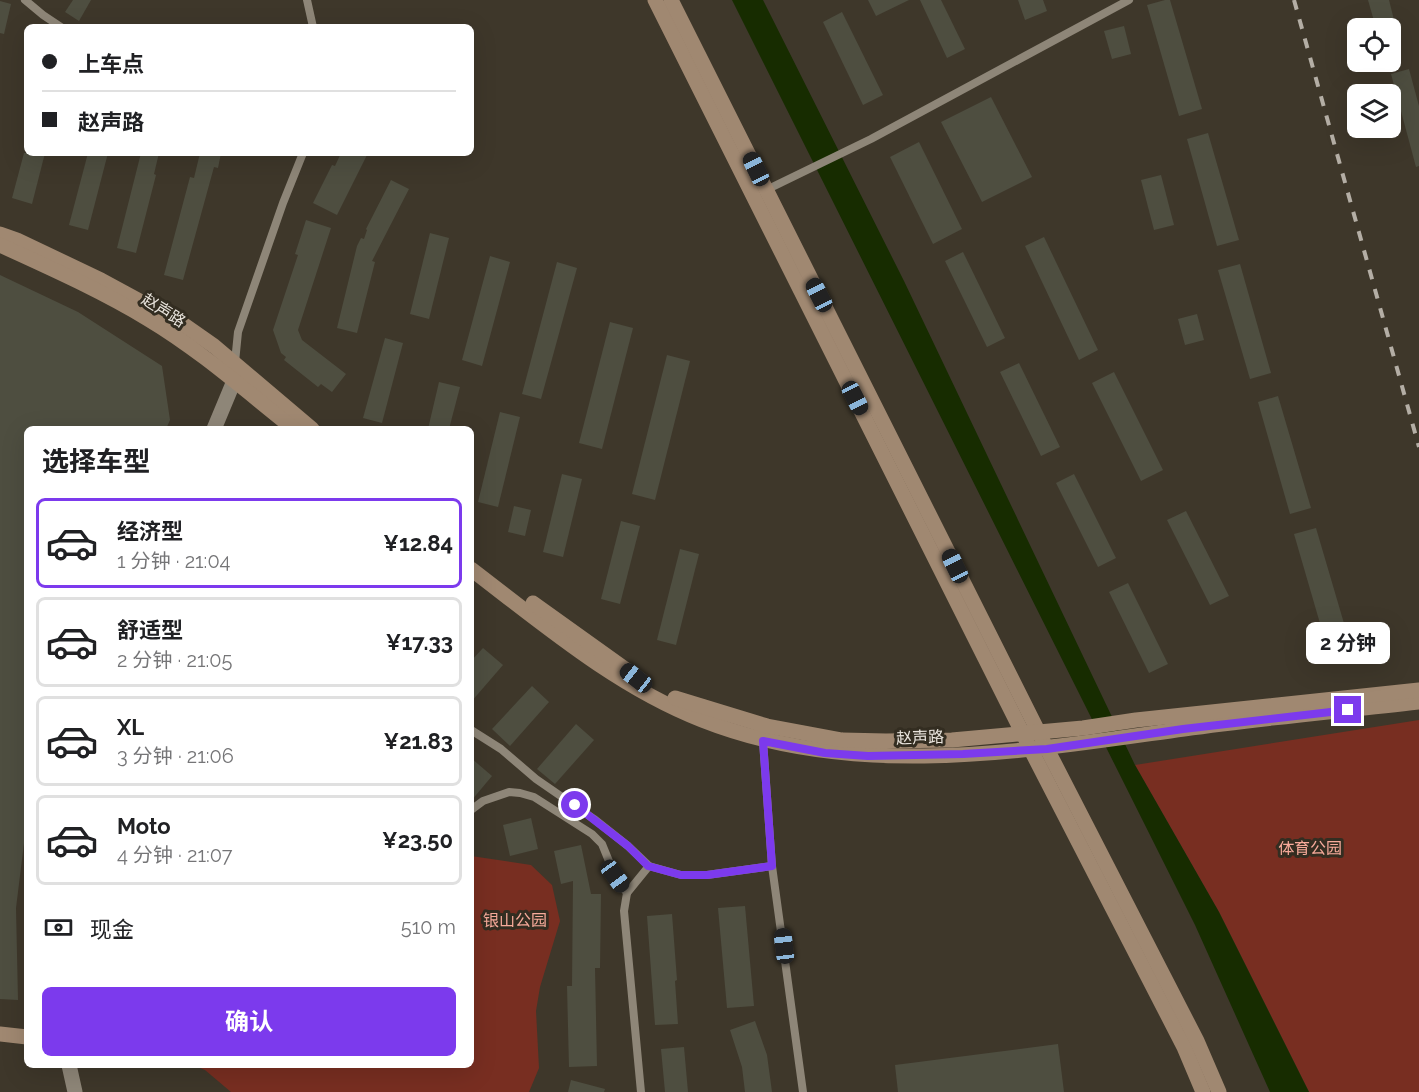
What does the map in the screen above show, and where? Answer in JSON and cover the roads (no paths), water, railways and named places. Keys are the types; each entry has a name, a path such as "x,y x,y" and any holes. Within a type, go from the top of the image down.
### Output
{"street":[{"path":"655,0 1031,750 1184,1047 1203,1092"},
{"path":"671,0 1047,749 1197,1041 1219,1092"},
{"path":"0,234 101,280 184,325 214,346 308,426"},
{"name":"赵声路","path":"0,245 81,282 148,319 234,381 290,426"},
{"path":"215,426 234,381"},
{"path":"474,558 636,678 681,701 767,726 842,740 952,740 1023,734 1419,690"},
{"name":"赵声路","path":"474,571 626,684 701,720 763,741 825,753 868,756 1047,749 1195,728 1419,702"},
{"path":"0,1034 24,1037"},
{"path":"70,1068 75,1092"}],"lane":[{"path":"25,0 56,24"},
{"path":"307,0 312,24"},
{"path":"766,190 847,151 1129,0"},
{"path":"234,381 238,332 302,156"},
{"path":"474,732 501,749 536,779 594,819 628,846 648,866 681,875 707,875 772,866"},
{"path":"763,741 772,866 803,1092"},
{"path":"474,808 483,801 509,792 534,797 592,834 602,844 615,876 627,893"},
{"path":"641,1092 624,911 627,893 648,866"}],"railway":[{"path":"1294,0 1419,447"}],"park label":[{"name":"体育公园","path":"1310,848"},
{"name":"银山公园","path":"515,920"}]}
